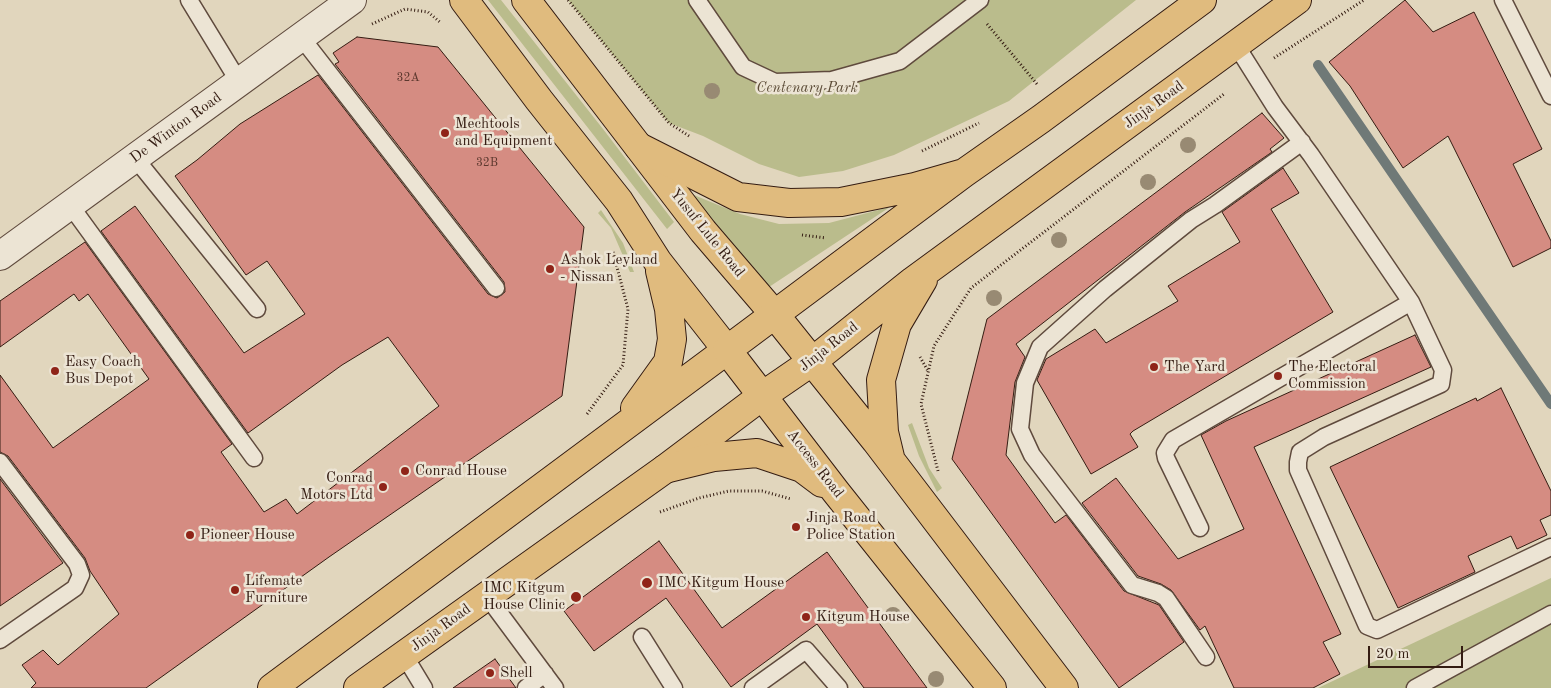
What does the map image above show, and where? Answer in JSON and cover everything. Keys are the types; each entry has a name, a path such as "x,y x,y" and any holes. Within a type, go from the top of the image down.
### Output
{"main road":[{"path":"464,0 619,201 658,262 669,309 672,339 668,362 621,429"},
{"name":"Yusuf Lule Road","path":"526,0 703,231 812,360 893,464"},
{"path":"272,688 964,173 1041,119 1202,0"},
{"name":"Jinja Road","path":"358,688 665,469 812,360 930,268 1297,0"},
{"path":"639,147 738,198 781,203 841,202 914,188 964,173"},
{"name":"Access Road","path":"658,262 836,492 992,688"},
{"path":"930,268 897,324 881,380 884,432 893,464 1064,688"},
{"path":"665,469 714,456 757,453 802,468 836,492"}],"street":[{"name":"De Winton Road","path":"0,256 352,0"}],"lane":[{"path":"189,0 239,82"},
{"path":"697,0 743,67 775,82 832,80 900,61 976,3"},
{"path":"1503,0 1551,96"},
{"path":"301,37 496,288"},
{"path":"1236,45 1275,107 1302,142 1411,302 1442,370 1441,384 1324,437 1300,452 1298,470 1366,626 1377,630 1551,546"},
{"path":"1206,656 1166,598 1158,593 1132,585 1032,456 1020,429 1025,383 1040,347 1105,289 1191,220 1215,205 1302,142"},
{"path":"135,158 257,309"},
{"path":"70,205 254,458"},
{"path":"1200,528 1166,458 1165,453 1173,440 1411,302"},
{"path":"0,462 77,564 80,575 75,588 0,640"},
{"path":"486,595 555,688"},
{"path":"1415,688 1551,614"},
{"path":"642,637 674,688"},
{"path":"753,688 806,650 836,687"},
{"path":"404,655 424,688"},
{"path":"526,688 545,674"}],"path":[{"path":"568,0 669,123 693,138"},
{"path":"976,3 1039,88"},
{"path":"371,25 405,9 428,12 449,29"},
{"path":"916,153 982,121"},
{"path":"584,417 597,403 623,365 628,309 612,246"},
{"path":"919,357 928,371"},
{"path":"656,514 699,498 729,491 762,491 797,501"}],"green space":[{"path":"488,0 501,0 603,129 674,222 667,229"},
{"name":"Centenary Park","path":"568,0 1136,0 1009,101 894,155 843,171 799,177 759,164 703,136 669,123"},
{"path":"689,193 740,214 779,224 829,223 890,207 769,287"},
{"path":"601,210 623,243 634,272 630,272 611,228 598,213"},
{"path":"912,423 929,468 942,488 937,492 919,456 908,425"},
{"path":"1551,578 1551,688 1318,688"}],"building":[{"path":"1405,0 1433,32 1474,12 1542,149 1513,164 1551,241 1551,248 1513,267 1448,136 1403,168 1350,86 1329,62"},
{"path":"357,37 438,47 584,227 562,396 329,557 146,688 31,688 36,683 22,665 43,650 58,665 119,614 90,571 85,558 8,456 0,452 0,375 53,448 149,379 88,294 79,301 74,294 0,347 0,301 85,242 232,444 221,452 264,512 286,499 297,514 439,406 388,337 342,365 248,433 101,231 135,206 244,353 305,314 267,261 246,275 175,176 240,124 318,75 488,294 497,298 505,292 504,282 335,64 339,62 333,53"},
{"path":"1262,113 1284,138 1270,149 1272,152 1185,212 1016,344 1025,357 1015,382 1006,455 1055,523 1066,515 1124,591 1159,605 1184,642 1119,688 952,459 987,319"},
{"path":"1283,168 1299,193 1271,209 1333,312 1133,431 1130,434 1138,447 1091,474 1037,380 1046,359 1095,329 1106,343 1178,301 1168,286 1240,242 1222,212"},
{"path":"1415,335 1431,367 1254,447 1341,634 1323,642 1340,674 1313,688 1234,688 1205,626 1200,630 1171,590 1161,584 1138,576 1082,503 1116,478 1178,559 1244,529 1201,435 1226,421"},
{"path":"1501,388 1551,491 1551,515 1540,520 1547,535 1517,549 1511,536 1468,556 1475,572 1398,608 1330,467 1476,398 1477,401"},
{"path":"0,479 63,563 0,606"},
{"name":"Kitgum House","path":"659,541 722,628 827,552 927,688 864,688 817,624 731,687 666,598 594,651 564,611"},
{"name":"Shell","path":"495,659 516,688 453,688"}],"waterway":[{"path":"1318,65 1551,404"}],"place":[{"name":"Mechtools and Equipment","path":"445,133"},
{"name":"Ashok Leyland - Nissan","path":"550,269"},
{"name":"The Yard","path":"1154,367"},
{"name":"Easy Coach Bus Depot","path":"55,371"},
{"name":"The Electoral Commission","path":"1278,376"},
{"name":"Conrad House","path":"405,471"},
{"name":"Conrad Motors Ltd","path":"383,487"},
{"name":"Jinja Road Police Station","path":"796,527"},
{"name":"Pioneer House","path":"190,535"},
{"name":"IMC Kitgum House","path":"647,583"},
{"name":"Lifemate Furniture","path":"235,590"},
{"name":"IMC Kitgum House Clinic","path":"576,597"},
{"name":"Kitgum House","path":"806,617"},
{"name":"Shell","path":"490,673"}]}
